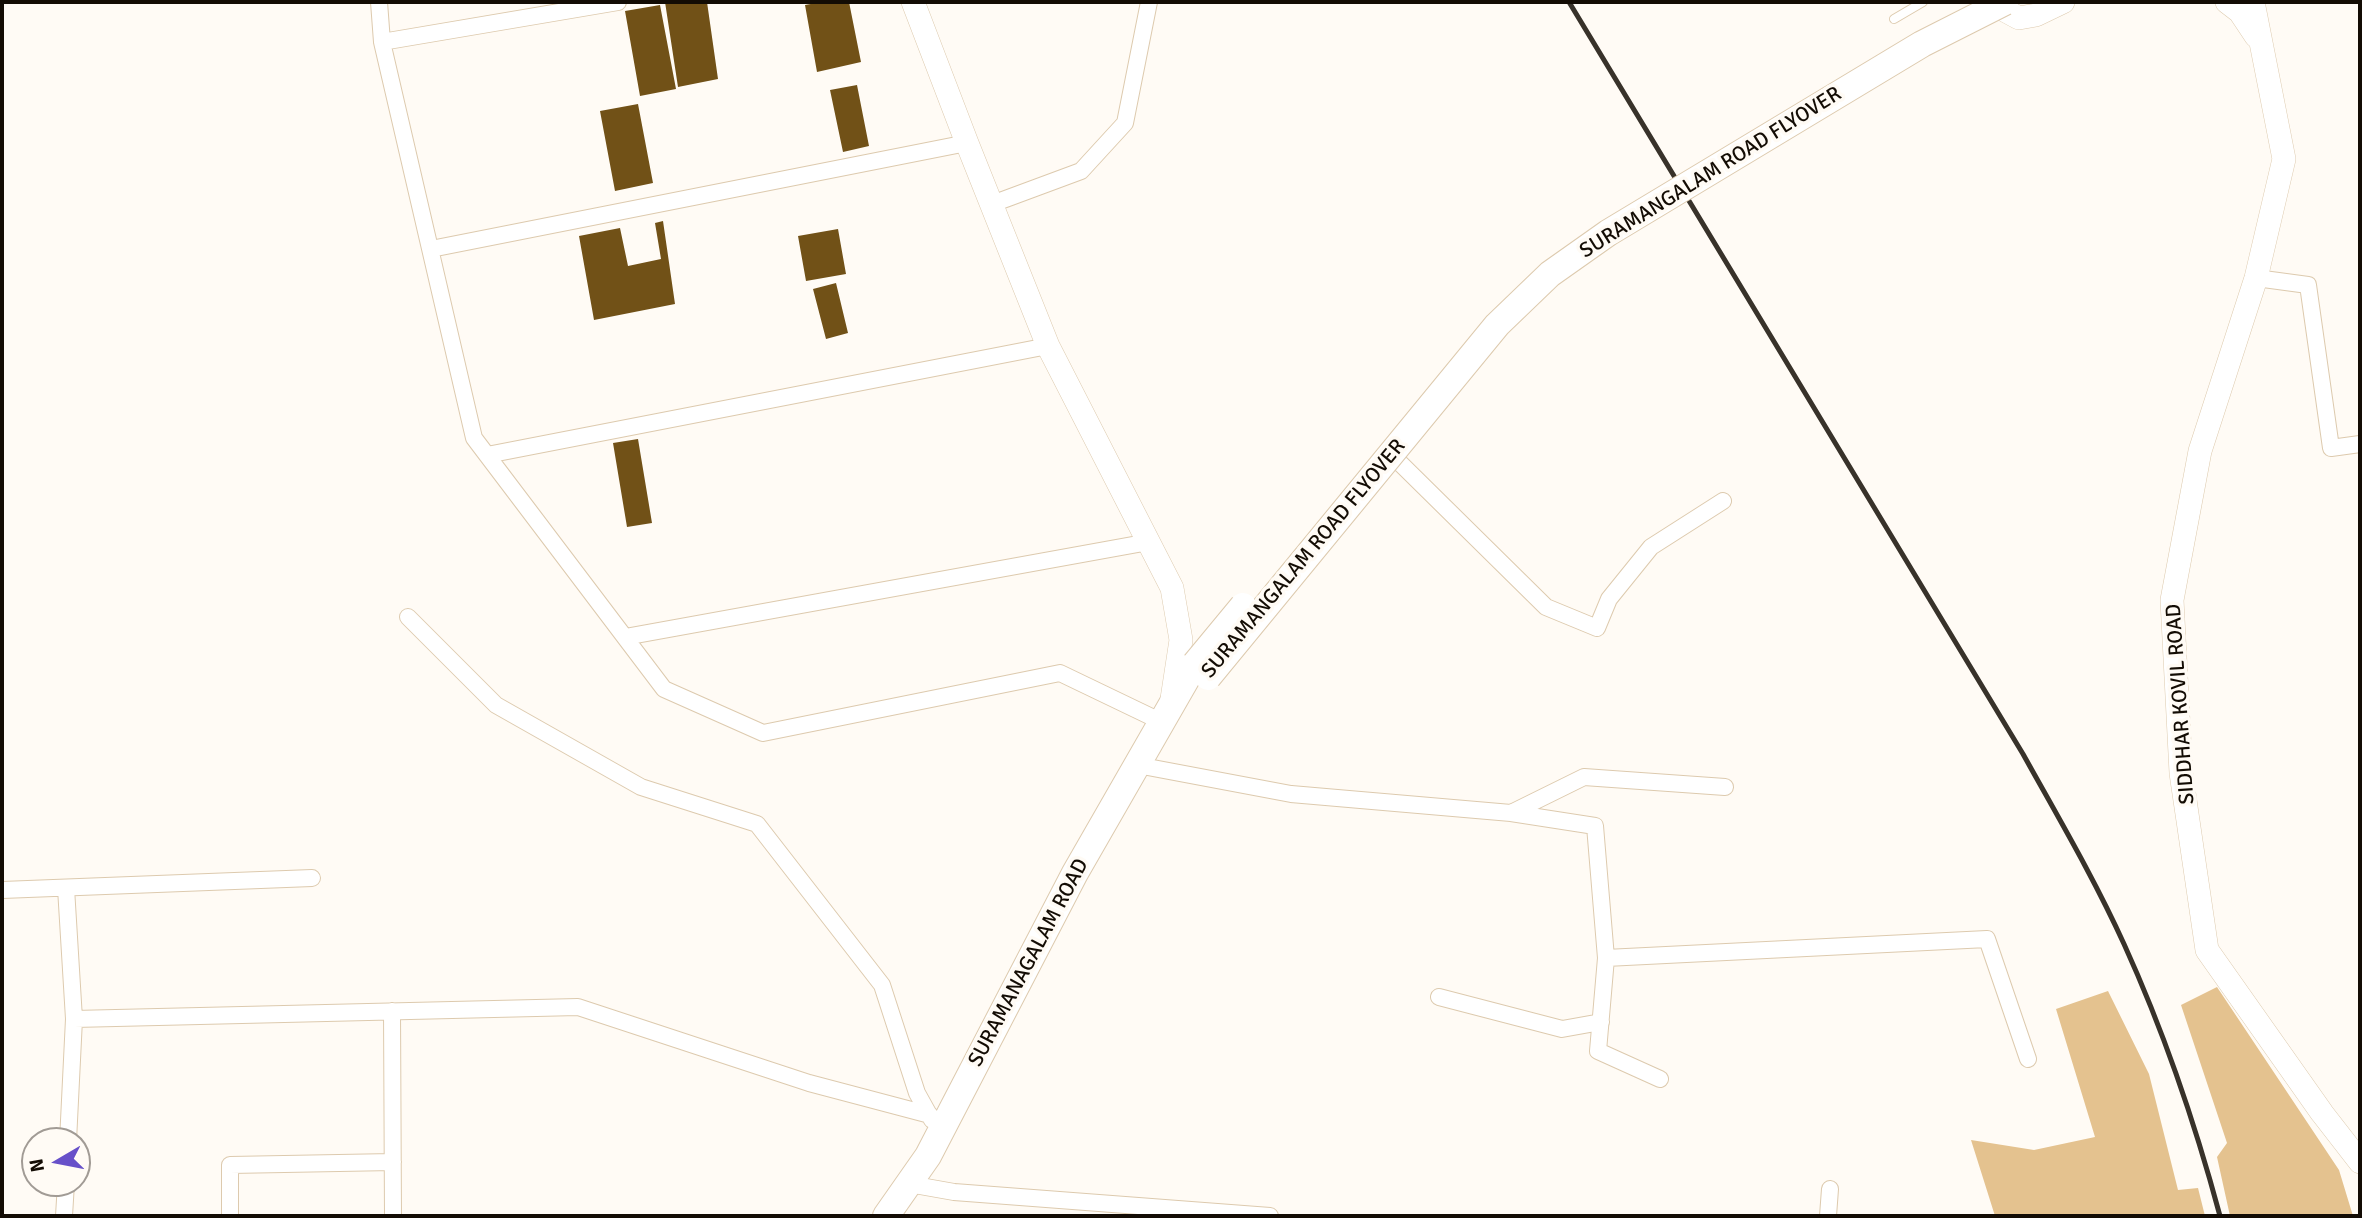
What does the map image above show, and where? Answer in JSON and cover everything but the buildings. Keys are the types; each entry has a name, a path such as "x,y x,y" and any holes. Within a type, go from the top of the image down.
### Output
{"main road":[{"path":"913,2 1048,346 1172,588 1181,640 1167,715"},
{"name":"SURAMANGALAM ROAD FLYOVER","path":"1167,715 1486,314 1541,262 1600,220 1916,30 1971,2"},
{"path":"2003,2 2006,11 2019,18 2036,15 2063,2"},
{"name":"SURAMANGALAM ROAD FLYOVER","path":"1201,671 1497,325 1550,274 1608,233 1910,51 2003,2"},
{"path":"2227,2 2240,12 2260,41"},
{"name":"SIDDHAR KOVIL ROAD","path":"2253,2 2284,159 2256,278 2200,451 2172,600 2181,773 2207,950 2314,1102 2360,1162"},
{"name":"SURAMANAGALAM ROAD","path":"886,1216 909,1184 935,1125 1075,873 1167,715"}],"street":[{"path":"379,2 382,42 474,439 664,689 763,733 1059,673 1167,715"},
{"path":"382,42 618,2"},
{"path":"992,204 1082,171 1125,123 1149,2"},
{"path":"430,249 967,143"},
{"path":"2256,278 2308,285 2331,447 2360,444"},
{"path":"487,455 1048,346"},
{"path":"1401,464 1546,607 1597,628 1609,599 1651,547 1723,500"},
{"path":"625,637 1149,542"},
{"path":"408,617 496,705 641,786 757,824 882,985 918,1093 935,1125"},
{"path":"1137,765 1292,794 1511,813 1595,826 1606,958 1598,1051 1660,1079"},
{"path":"1511,813 1584,777 1725,787"},
{"path":"2,890 312,878"},
{"path":"66,888 74,1019 69,1127"},
{"path":"1606,958 1987,939 2028,1059"},
{"path":"1439,997 1562,1029 1601,1022"},
{"path":"74,1019 578,1007 935,1125"},
{"path":"392,1011 393,1216"},
{"path":"230,1216 230,1165 393,1162"},
{"path":"909,1184 954,1192 1270,1216"},
{"path":"1828,1216 1830,1189"},
{"path":"64,1216 65,1197"}],"lane":[{"path":"1894,19 1923,2"}],"shaded area":[{"path":"2217,987 2339,1170 2353,1216 2230,1216 2217,1157 2227,1143 2181,1005"},
{"path":"2108,991 2149,1074 2178,1190 2198,1188 2205,1216 1995,1216 1971,1140 2034,1150 2095,1137 2056,1009"}],"railway":[{"path":"1569,2 2023,754 2088,871 2139,977 2165,1044 2189,1112 2220,1216"}]}
